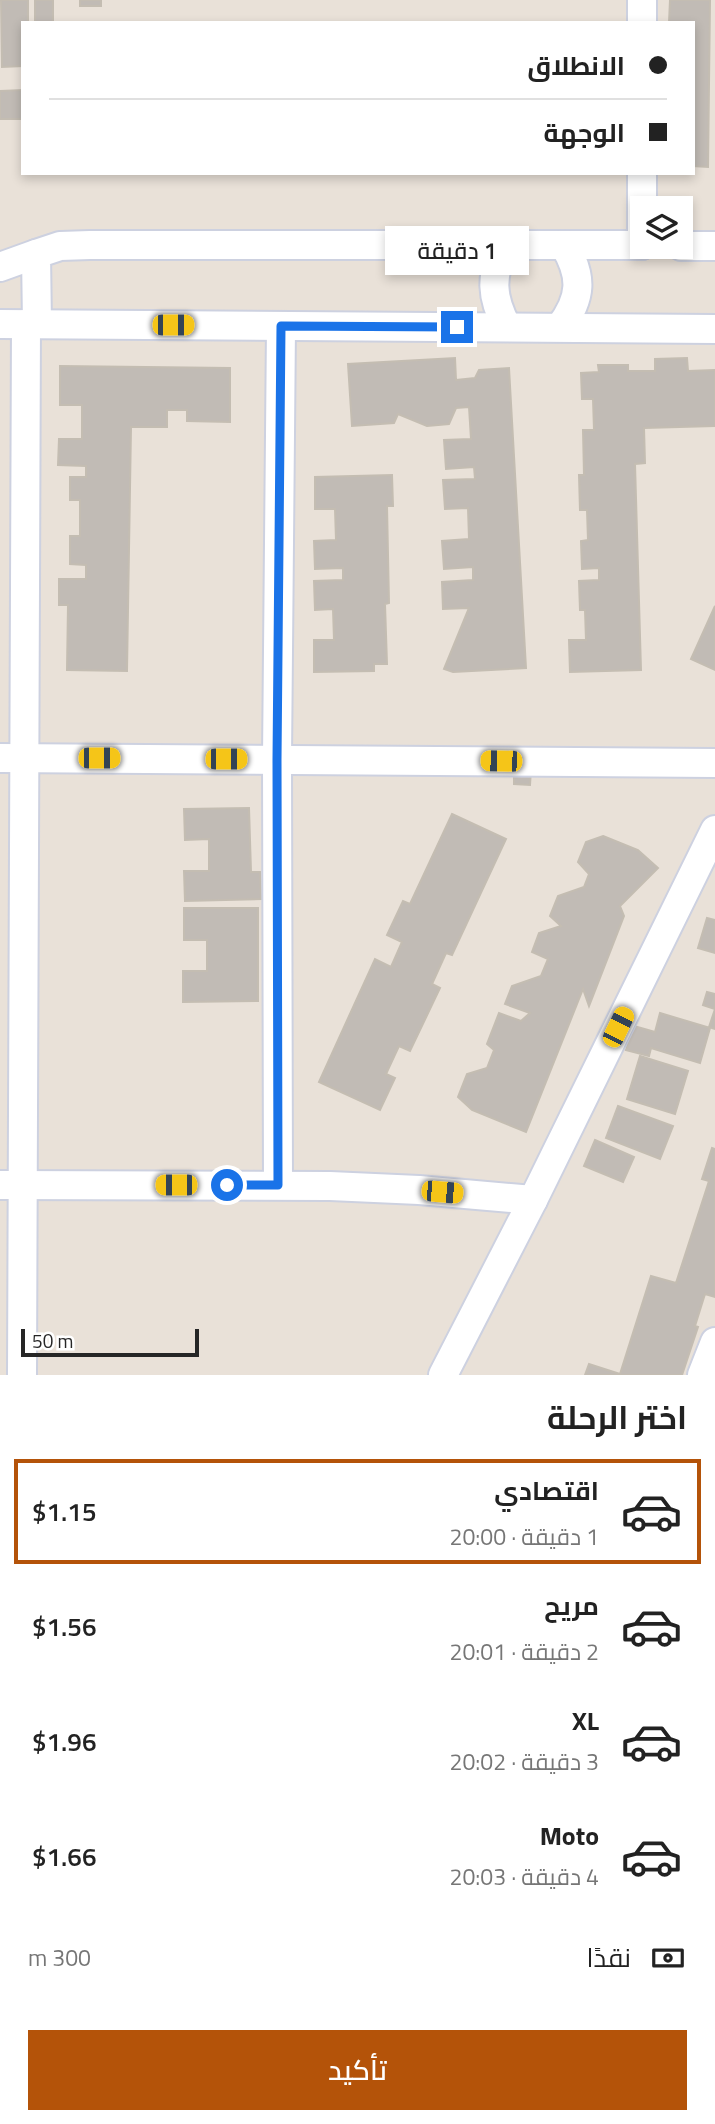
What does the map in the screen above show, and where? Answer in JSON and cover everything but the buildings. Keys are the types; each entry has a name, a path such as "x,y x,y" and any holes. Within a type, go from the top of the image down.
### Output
{"street":[{"path":"642,0 642,21"},
{"path":"642,175 642,196"},
{"path":"505,245 494,277 499,312 507,327"},
{"path":"560,327 571,313 578,287 573,261 564,245"},
{"path":"0,267 60,246 630,245"},
{"path":"693,246 715,246"},
{"path":"22,1375 11,1185 12,758 21,324 36,254"},
{"path":"21,324 715,329"},
{"path":"278,1185 277,760 281,326"},
{"path":"12,758 715,763"},
{"path":"443,1375 533,1200 715,830"},
{"path":"11,1185 278,1185 419,1190 533,1200"},
{"path":"702,1375 715,1342"}],"route":[{"path":"227,1185 278,1185 277,760 281,326 457,327"}]}
